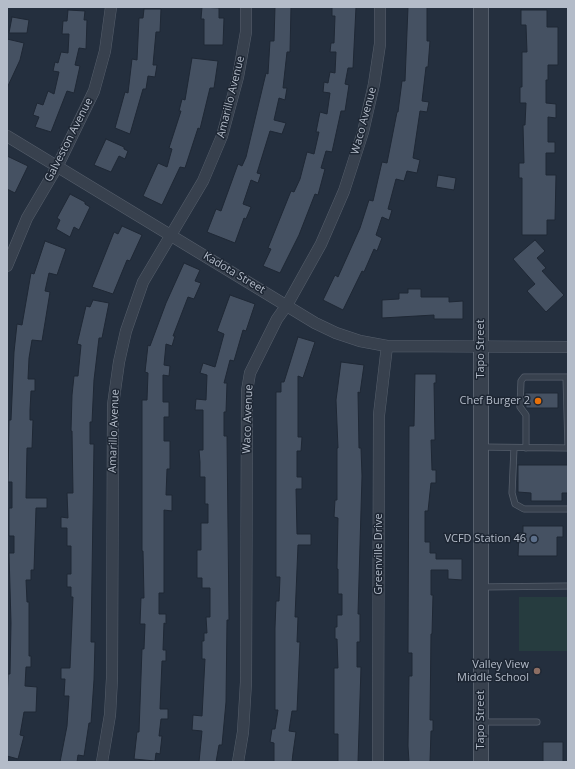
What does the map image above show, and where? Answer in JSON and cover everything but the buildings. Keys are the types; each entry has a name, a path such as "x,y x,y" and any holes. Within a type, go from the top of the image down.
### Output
{"street":[{"name":"Galveston Avenue","path":"7,266 27,218 57,167 94,91 105,51 111,7"},
{"name":"Amarillo Avenue","path":"102,762 110,715 112,678 113,405 119,362 126,331 143,282 172,236 203,181 222,136 238,77 246,32 246,7"},
{"name":"Waco Avenue","path":"238,762 243,732 246,682 247,391 250,373 277,319 287,306 321,244 344,191 363,132 374,84 380,44 380,7"},
{"name":"Tapo Street","path":"481,7 481,762"},
{"name":"Kadota Street","path":"7,136 315,323 336,333 360,341 387,346 568,347"},
{"name":"Greenville Drive","path":"378,762 379,415 387,346"}],"lane":[{"path":"481,447 514,448 526,448 568,448 567,377 524,377 521,381 520,408 526,415 526,448"},
{"path":"514,448 512,493 515,504 524,509 568,509"},
{"path":"481,587 568,586"},
{"path":"481,722 537,722"}],"green space":[{"path":"519,597 568,597 568,651 519,651"}],"place":[{"name":"Chef Burger 2","path":"538,401"},
{"name":"VCFD Station 46","path":"534,539"},
{"name":"Valley View Middle School","path":"537,671"}]}
